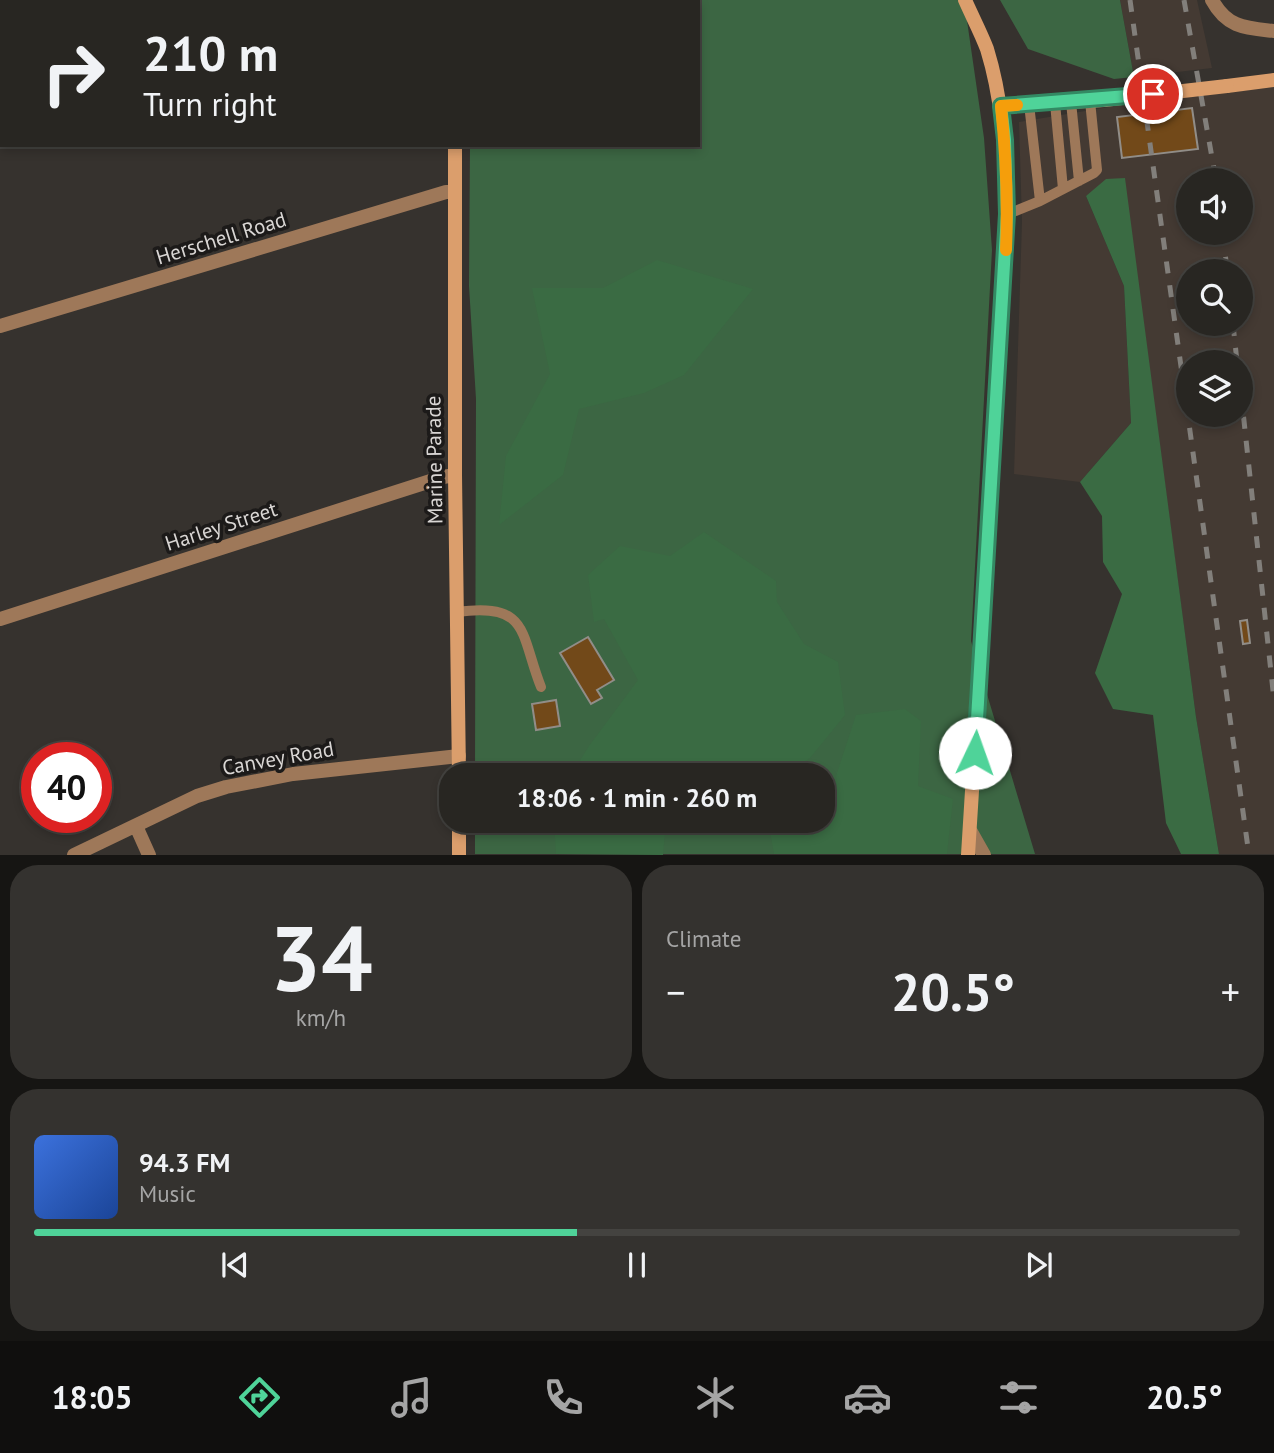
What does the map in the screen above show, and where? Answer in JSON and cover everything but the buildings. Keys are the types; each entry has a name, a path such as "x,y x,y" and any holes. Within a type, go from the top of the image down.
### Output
{"street":[{"path":"965,0 986,48 1001,106 1005,140 1007,214 968,855"},
{"path":"1212,0 1216,8 1239,27 1274,31"},
{"path":"1001,106 1097,100 1274,80"},
{"name":"Marine Parade","path":"456,147 455,475 459,763"},
{"name":"Herschell Road","path":"0,326 446,192 455,192"},
{"name":"Harley Street","path":"0,619 455,475"},
{"name":"Canvey Road","path":"74,855 197,796 253,780 459,756"},
{"path":"136,826 149,855"},
{"path":"971,832 984,855"},
{"path":"459,833 459,855"}],"lane":[{"path":"1007,214 1040,201 1097,170 1097,100"},
{"path":"1071,102 1079,181"},
{"path":"1055,103 1063,189"},
{"path":"1029,104 1040,201"},
{"path":"457,612 480,609 500,611 518,623 524,632 541,687"}],"shaded area":[{"path":"1120,0 1197,0 1212,68 1134,77"},
{"path":"1274,87 1274,854 1219,854 1196,717 1124,178 1086,196 1124,286 1131,423 1080,482 1014,474 1022,222 1019,122 1115,106"}],"green space":[{"path":"700,0 964,0 984,138 992,250 971,641 1035,854 475,854 475,833 835,833 835,763 475,763 476,399 469,286 470,147 700,147"},
{"path":"1000,0 1120,0 1134,77 1114,79 1028,49"},
{"path":"1125,178 1196,717 1219,854 1181,854 1166,823 1153,715 1113,709 1095,673 1122,594 1103,562 1102,516 1080,482 1131,423 1124,286 1086,196 1106,179"},
{"path":"657,260 753,289 684,375 644,393 579,409 563,475 499,525 506,456 550,374 532,288 603,288"},
{"path":"704,532 776,581 777,602 804,644 838,662 845,715 810,758 803,763 578,763 638,680 604,619 594,622 588,575 620,546 670,556"},
{"path":"905,709 921,721 918,786 953,799 947,854 774,854 770,833 835,833 836,776 856,715"},
{"path":"555,833 668,833 665,834 663,855 556,854"}],"railway":[{"path":"1130,0 1249,855"},
{"path":"1184,0 1214,168"},
{"path":"1224,245 1226,259"},
{"path":"1234,336 1236,350"},
{"path":"1245,427 1274,700"}],"slow traffic":[{"path":"1006,250 1005,140 1001,106 1017,105"}],"route":[{"path":"975,753 1007,214 1005,140 1001,106 1104,100 1153,94"}]}
